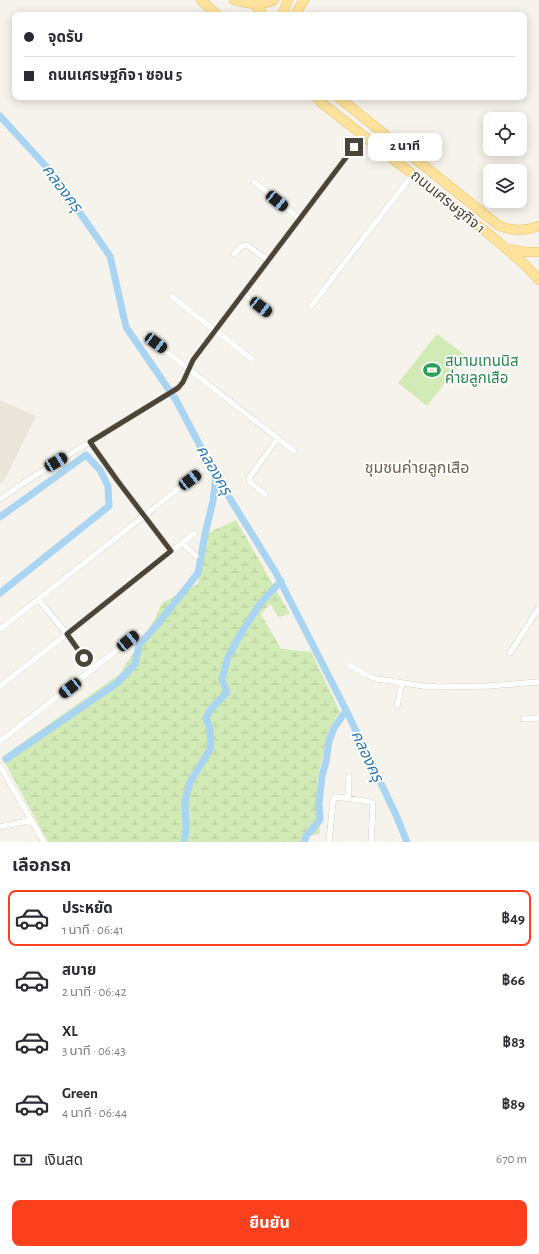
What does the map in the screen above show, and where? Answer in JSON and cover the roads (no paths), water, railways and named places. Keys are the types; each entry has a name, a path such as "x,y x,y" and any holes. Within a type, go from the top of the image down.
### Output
{"main road":[{"path":"200,0 214,12"},
{"path":"234,0 254,4 274,0"},
{"path":"283,12 288,0"},
{"path":"297,12 304,0"},
{"path":"254,4 261,12"},
{"name":"ถนนเศรษฐกิจ 1","path":"320,100 506,249 525,265 539,280"},
{"name":"ถนนเศรษฐกิจ 1","path":"342,100 498,225 513,230 537,228"},
{"path":"506,249 539,252"}],"street":[{"path":"0,499 34,476 178,388 183,382 193,360 363,135"},
{"path":"311,306 413,174"},
{"path":"254,182 300,219"},
{"path":"234,254 245,245 268,260"},
{"path":"243,294 270,314"},
{"path":"171,296 252,359"},
{"path":"144,335 294,450"},
{"path":"265,494 250,482 249,478 278,438"},
{"path":"90,442 171,551"},
{"path":"0,629 201,471"},
{"path":"0,686 195,533"},
{"path":"182,543 196,556"},
{"path":"38,599 67,634 93,670"},
{"path":"510,653 539,608"},
{"path":"0,742 140,632"},
{"path":"349,665 368,676 402,683 440,687 488,686 539,682"},
{"path":"397,706 402,683"},
{"path":"523,719 539,718"},
{"path":"0,766 44,842"},
{"path":"348,776 348,798"},
{"path":"329,842 332,801 337,797 370,801 373,804 370,842"},
{"path":"0,827 32,820"}],"waterway":[{"name":"คลองครุ","path":"0,116 52,173 110,256 126,327 176,400 216,476 276,573 348,714 396,815 407,842"},
{"path":"0,517 86,455 100,470 108,486 109,506 0,593"},
{"path":"6,759 117,683 135,664 139,645 157,625 198,573 213,501 216,476"},
{"path":"184,842 186,830 185,802 190,782 211,748 210,728 206,718 211,709 227,692 222,680 228,657 260,604 281,581"},
{"path":"304,842 307,835 320,820 319,804 322,776 329,741 334,728 346,711"}],"place":[{"name":"สนามเทนนิส ค่ายลูกเสือ","path":"432,370"}],"district":[{"name":"ชุมชนค่ายลูกเสือ","path":"417,468"}]}
